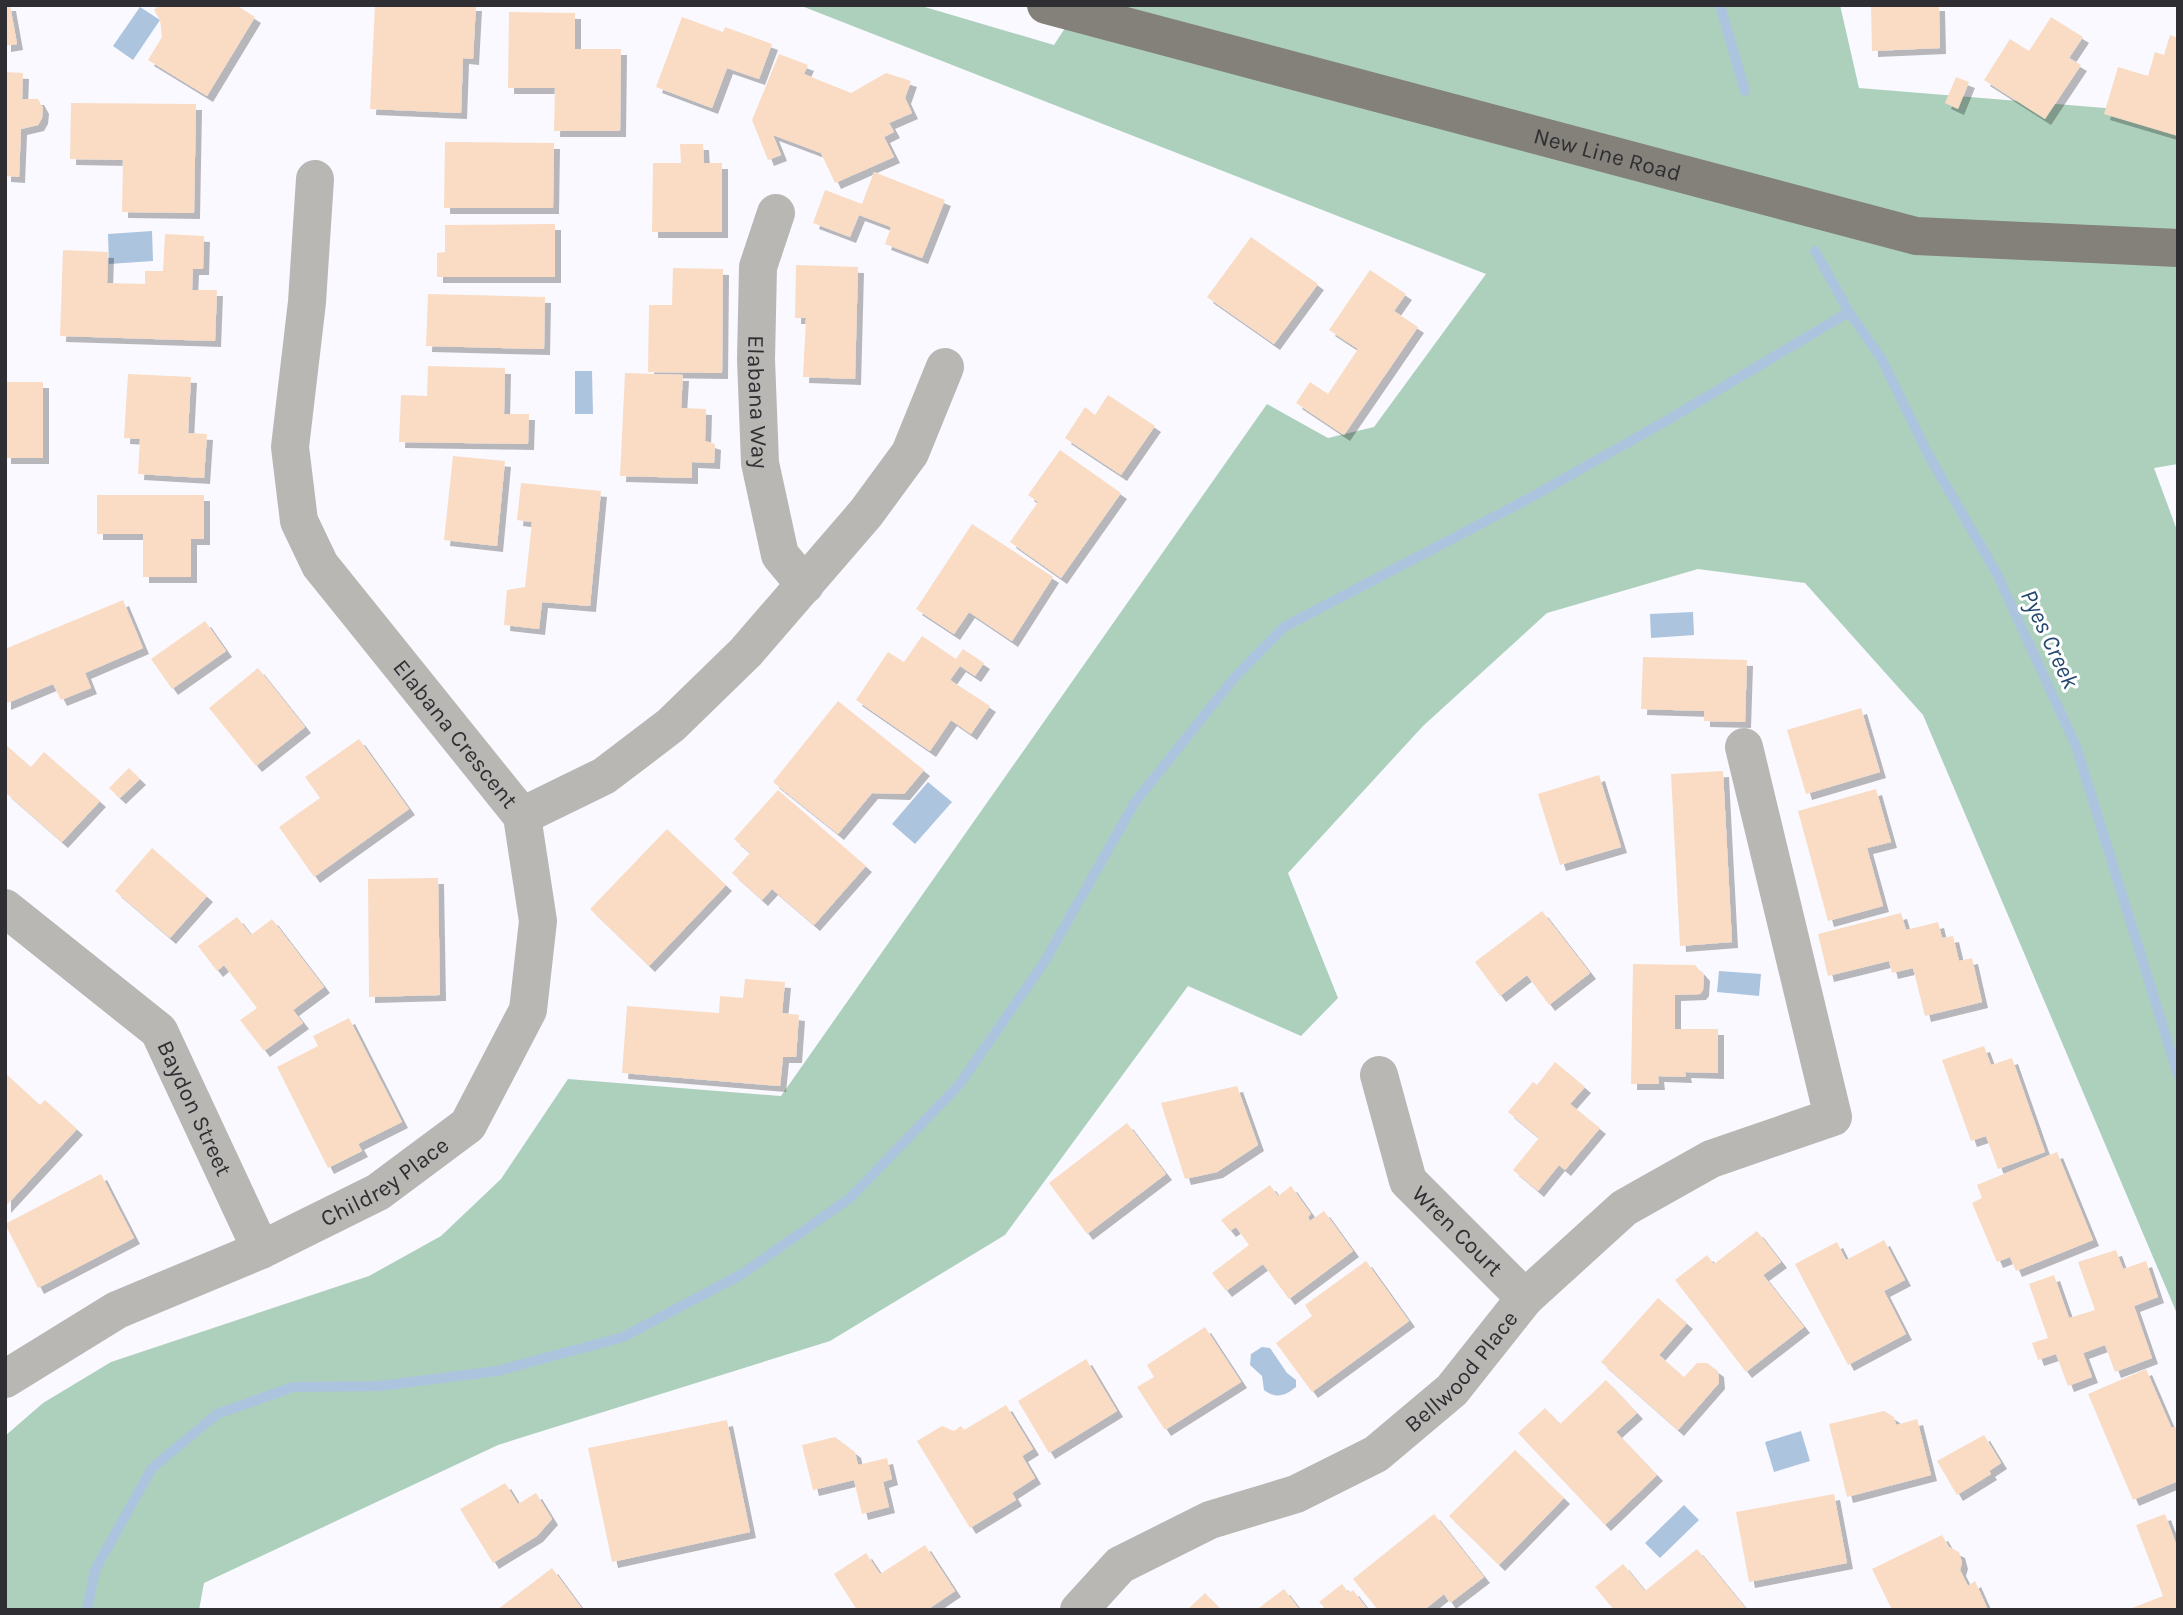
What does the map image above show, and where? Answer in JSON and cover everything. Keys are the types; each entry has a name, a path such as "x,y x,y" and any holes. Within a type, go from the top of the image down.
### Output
{"main road":[{"name":"New Line Road","path":"1046,5 1916,236 2178,248"}],"street":[{"name":"Elabana Crescent","path":"314,179 307,302 290,446 299,521 320,565 522,816 604,776 671,724 746,652 866,513 910,453 945,367"},
{"name":"Elabana Way","path":"776,213 758,267 756,359 760,463 780,555 805,585"},
{"name":"Bellwood Place","path":"1079,1610 1120,1565 1210,1520 1296,1494 1376,1454 1452,1390 1525,1298 1624,1208 1711,1159 1833,1117 1744,747"},
{"name":"Childrey Place","path":"5,1379 117,1310 261,1250 378,1192 468,1125 528,1010 538,921 522,816"},
{"name":"Baydon Street","path":"5,908 159,1031 261,1250"},
{"name":"Wren Court","path":"1379,1075 1408,1181 1525,1298"}],"green space":[{"path":"799,5 918,5 1054,45 1080,5 1840,5 1859,88 2178,114 2178,464 2154,468 2178,533 2178,1316 1923,715 1805,583 1698,569 1547,613 1423,726 1288,873 1338,998 1301,1036 1188,986 1005,1235 830,1341 498,1445 204,1583 199,1610 5,1610 5,1436 43,1403 111,1362 369,1276 441,1236 501,1179 568,1079 781,1096 1267,404 1328,438 1374,427 1486,274"}],"water":[{"path":"140,7 160,20 133,60 113,46"},
{"path":"152,231 153,261 109,264 108,234"},
{"path":"575,371 592,371 593,414 575,414"},
{"path":"1693,612 1694,635 1651,638 1650,614"},
{"path":"928,782 952,802 915,844 892,824"},
{"path":"1719,971 1761,974 1759,996 1717,992"},
{"path":"1262,1347 1270,1348 1287,1373 1296,1380 1296,1387 1288,1393 1273,1395 1264,1390 1262,1376 1250,1365 1251,1354"},
{"path":"1801,1431 1810,1461 1774,1472 1765,1442"},
{"path":"1684,1505 1699,1520 1660,1558 1645,1543"}],"building":[{"path":"5,5 10,5 17,44 5,46"},
{"path":"159,5 236,5 255,17 207,96 148,60 162,37 160,20 154,10"},
{"path":"375,5 476,5 473,59 463,58 461,113 370,109"},
{"path":"1871,5 1939,5 1940,48 1872,51"},
{"path":"509,12 575,13 575,49 621,49 620,131 554,131 555,88 508,88"},
{"path":"682,17 723,32 725,27 772,44 759,79 727,68 712,108 656,87"},
{"path":"2051,17 2083,37 2069,58 2081,65 2045,119 1984,80 2010,39 2029,51"},
{"path":"2170,35 2178,38 2178,136 2104,114 2118,67 2148,76 2155,52 2164,55"},
{"path":"779,54 808,65 804,74 851,93 886,73 911,81 905,98 912,113 889,123 894,132 884,137 894,157 835,183 821,153 773,135 781,155 768,160 752,120"},
{"path":"5,72 23,73 22,99 38,99 43,108 38,125 21,129 19,177 5,176"},
{"path":"1956,77 1969,82 1958,109 1945,103"},
{"path":"71,103 196,104 194,213 122,212 123,160 70,159"},
{"path":"445,142 554,143 553,208 444,208"},
{"path":"680,144 703,144 704,163 722,163 722,232 652,232 653,163 681,163"},
{"path":"874,172 945,200 922,258 885,244 891,227 859,215 850,237 813,223 825,190 862,204"},
{"path":"555,224 555,277 437,277 437,253 445,252 445,225"},
{"path":"165,234 204,236 203,269 193,269 192,290 217,290 215,341 60,336 63,250 108,252 107,283 145,284 145,271 163,271"},
{"path":"1251,237 1318,284 1274,344 1207,297"},
{"path":"796,265 858,267 855,379 803,377 806,318 795,318"},
{"path":"673,268 723,269 722,373 648,372 649,305 672,305"},
{"path":"1370,270 1406,294 1394,311 1418,327 1344,435 1296,403 1310,382 1328,394 1358,349 1329,330"},
{"path":"428,294 545,297 544,349 426,346"},
{"path":"428,366 505,368 504,414 529,414 528,444 399,442 401,395 427,396"},
{"path":"625,373 683,375 681,408 706,409 705,441 715,444 714,463 692,462 692,478 620,476"},
{"path":"128,374 191,377 188,433 207,434 204,478 138,474 140,439 124,438"},
{"path":"5,382 43,382 43,458 5,458"},
{"path":"1108,395 1155,426 1121,475 1065,438 1085,407 1095,415"},
{"path":"1060,450 1121,493 1061,578 1010,542 1038,502 1028,495"},
{"path":"453,456 505,461 497,546 444,540"},
{"path":"521,483 601,491 590,606 542,602 539,629 504,625 507,590 525,587 532,522 517,520"},
{"path":"97,495 204,495 204,539 191,539 191,577 143,577 143,534 97,534"},
{"path":"972,524 1053,577 1012,641 969,612 954,634 916,609"},
{"path":"123,600 143,648 85,673 91,688 61,700 53,684 5,704 5,649"},
{"path":"205,621 226,651 172,689 151,659"},
{"path":"922,636 956,659 963,649 984,663 975,676 960,666 950,680 990,706 971,734 951,720 930,751 856,700 888,652 904,662"},
{"path":"1643,657 1747,660 1745,722 1704,721 1704,711 1641,709"},
{"path":"258,668 305,727 256,766 209,708"},
{"path":"838,701 924,770 904,794 872,793 838,834 773,782"},
{"path":"1861,708 1880,772 1806,794 1787,730"},
{"path":"359,739 409,809 314,877 279,827 320,798 305,777"},
{"path":"5,744 31,767 44,752 100,801 62,842 5,792"},
{"path":"129,768 140,779 120,798 109,788"},
{"path":"1723,771 1732,942 1680,946 1671,774"},
{"path":"1599,775 1621,847 1560,865 1538,794"},
{"path":"1876,789 1891,842 1867,848 1883,906 1828,921 1798,811"},
{"path":"778,790 866,866 814,925 772,889 762,900 732,873 750,853 734,839"},
{"path":"667,829 726,885 649,966 590,909"},
{"path":"152,848 207,896 170,938 115,891"},
{"path":"438,878 440,995 369,997 368,879"},
{"path":"1542,911 1590,973 1549,1005 1527,975 1500,996 1475,962"},
{"path":"1901,913 1906,930 1938,922 1942,938 1953,936 1959,961 1972,958 1982,1002 1925,1016 1913,968 1892,973 1889,961 1828,976 1818,934"},
{"path":"237,917 251,935 272,919 324,987 293,1010 303,1023 264,1051 240,1020 257,1008 224,965 217,971 198,946"},
{"path":"1633,964 1695,965 1704,975 1703,990 1700,994 1675,995 1675,1029 1718,1029 1718,1073 1685,1072 1686,1077 1658,1076 1659,1084 1631,1084"},
{"path":"745,979 785,982 782,1013 799,1015 796,1057 783,1057 780,1086 622,1073 627,1006 719,1013 720,996 743,998"},
{"path":"349,1018 402,1122 358,1144 362,1151 328,1168 277,1067 318,1046 313,1036"},
{"path":"1984,1046 1991,1065 2012,1058 2045,1152 1998,1169 1986,1136 1971,1141 1942,1060"},
{"path":"1555,1062 1585,1087 1570,1104 1600,1128 1565,1170 1559,1165 1538,1191 1513,1170 1539,1138 1508,1112 1533,1082 1537,1085"},
{"path":"5,1073 40,1105 45,1100 77,1129 5,1207"},
{"path":"1237,1086 1258,1145 1217,1172 1185,1179 1161,1103"},
{"path":"1127,1123 1166,1174 1087,1234 1049,1183"},
{"path":"2057,1152 2093,1240 2016,1271 2010,1257 1997,1262 1972,1203 1982,1198 1977,1185"},
{"path":"101,1174 134,1238 38,1288 5,1224"},
{"path":"1270,1185 1278,1196 1291,1186 1311,1214 1308,1217 1310,1221 1324,1211 1353,1251 1289,1299 1263,1264 1226,1291 1212,1273 1249,1245 1236,1227 1230,1231 1221,1220"},
{"path":"1757,1231 1781,1262 1763,1275 1804,1327 1746,1372 1675,1280 1707,1255 1714,1264"},
{"path":"1884,1240 1905,1280 1884,1291 1906,1334 1848,1365 1795,1264 1837,1242 1846,1260"},
{"path":"2116,1250 2123,1269 2146,1261 2158,1297 2134,1306 2152,1358 2115,1372 2105,1345 2083,1353 2092,1377 2068,1386 2056,1354 2038,1360 2032,1343 2048,1338 2029,1284 2054,1275 2069,1318 2095,1310 2078,1262"},
{"path":"1366,1261 1409,1321 1312,1392 1276,1343 1312,1316 1305,1305"},
{"path":"1658,1298 1687,1323 1659,1355 1684,1377 1697,1363 1707,1363 1718,1371 1719,1383 1678,1430 1601,1362"},
{"path":"1205,1327 1241,1382 1165,1430 1137,1387 1154,1377 1147,1365"},
{"path":"1086,1359 1117,1411 1049,1453 1018,1401"},
{"path":"2146,1369 2171,1427 2178,1428 2178,1481 2133,1500 2088,1394"},
{"path":"1606,1380 1637,1413 1616,1432 1657,1475 1605,1525 1518,1433 1545,1408 1560,1424"},
{"path":"1006,1405 1033,1449 1022,1456 1035,1478 1012,1493 1016,1500 970,1528 917,1441 942,1426 954,1431 961,1426 964,1430"},
{"path":"1884,1411 1894,1417 1896,1425 1917,1419 1931,1475 1847,1497 1829,1424"},
{"path":"727,1420 750,1532 612,1562 588,1448"},
{"path":"1984,1435 2001,1463 1989,1471 1991,1474 1957,1495 1937,1461"},
{"path":"835,1437 855,1452 858,1465 887,1458 892,1479 883,1482 889,1507 862,1514 854,1480 813,1490 802,1445"},
{"path":"1515,1450 1564,1498 1499,1565 1449,1516"},
{"path":"505,1483 518,1504 536,1493 552,1519 537,1536 493,1563 460,1509"},
{"path":"1834,1494 1847,1563 1749,1582 1736,1512"},
{"path":"1434,1514 1484,1577 1450,1603 1444,1594 1424,1610 1378,1610 1353,1579"},
{"path":"2165,1514 2178,1549 2178,1610 2127,1610 2163,1596 2136,1525"},
{"path":"1942,1535 1949,1547 1959,1552 1962,1563 1960,1570 1968,1586 1975,1581 1988,1610 1892,1610 1872,1569"},
{"path":"925,1545 955,1591 927,1610 857,1610 834,1574 866,1553 880,1574"},
{"path":"1697,1549 1747,1610 1614,1610 1595,1587 1623,1564 1645,1591"},
{"path":"552,1568 583,1610 497,1610"},
{"path":"1342,1584 1349,1593 1353,1590 1368,1610 1321,1610 1324,1607 1319,1602"},
{"path":"1284,1589 1300,1610 1256,1610"},
{"path":"1205,1593 1221,1610 1187,1610"}],"waterway":[{"name":"Pyes Creek","path":"1720,5 1745,91"},
{"name":"Pyes Creek","path":"1815,251 1849,312 1881,358 1929,456 1997,574 2076,746 2178,1075"},
{"path":"87,1610 95,1570 152,1468 217,1414 293,1387 379,1386 497,1371 623,1337 742,1274 850,1198 959,1085 1045,961 1135,802 1234,678 1284,627 1526,500 1666,421 1849,312"}]}
